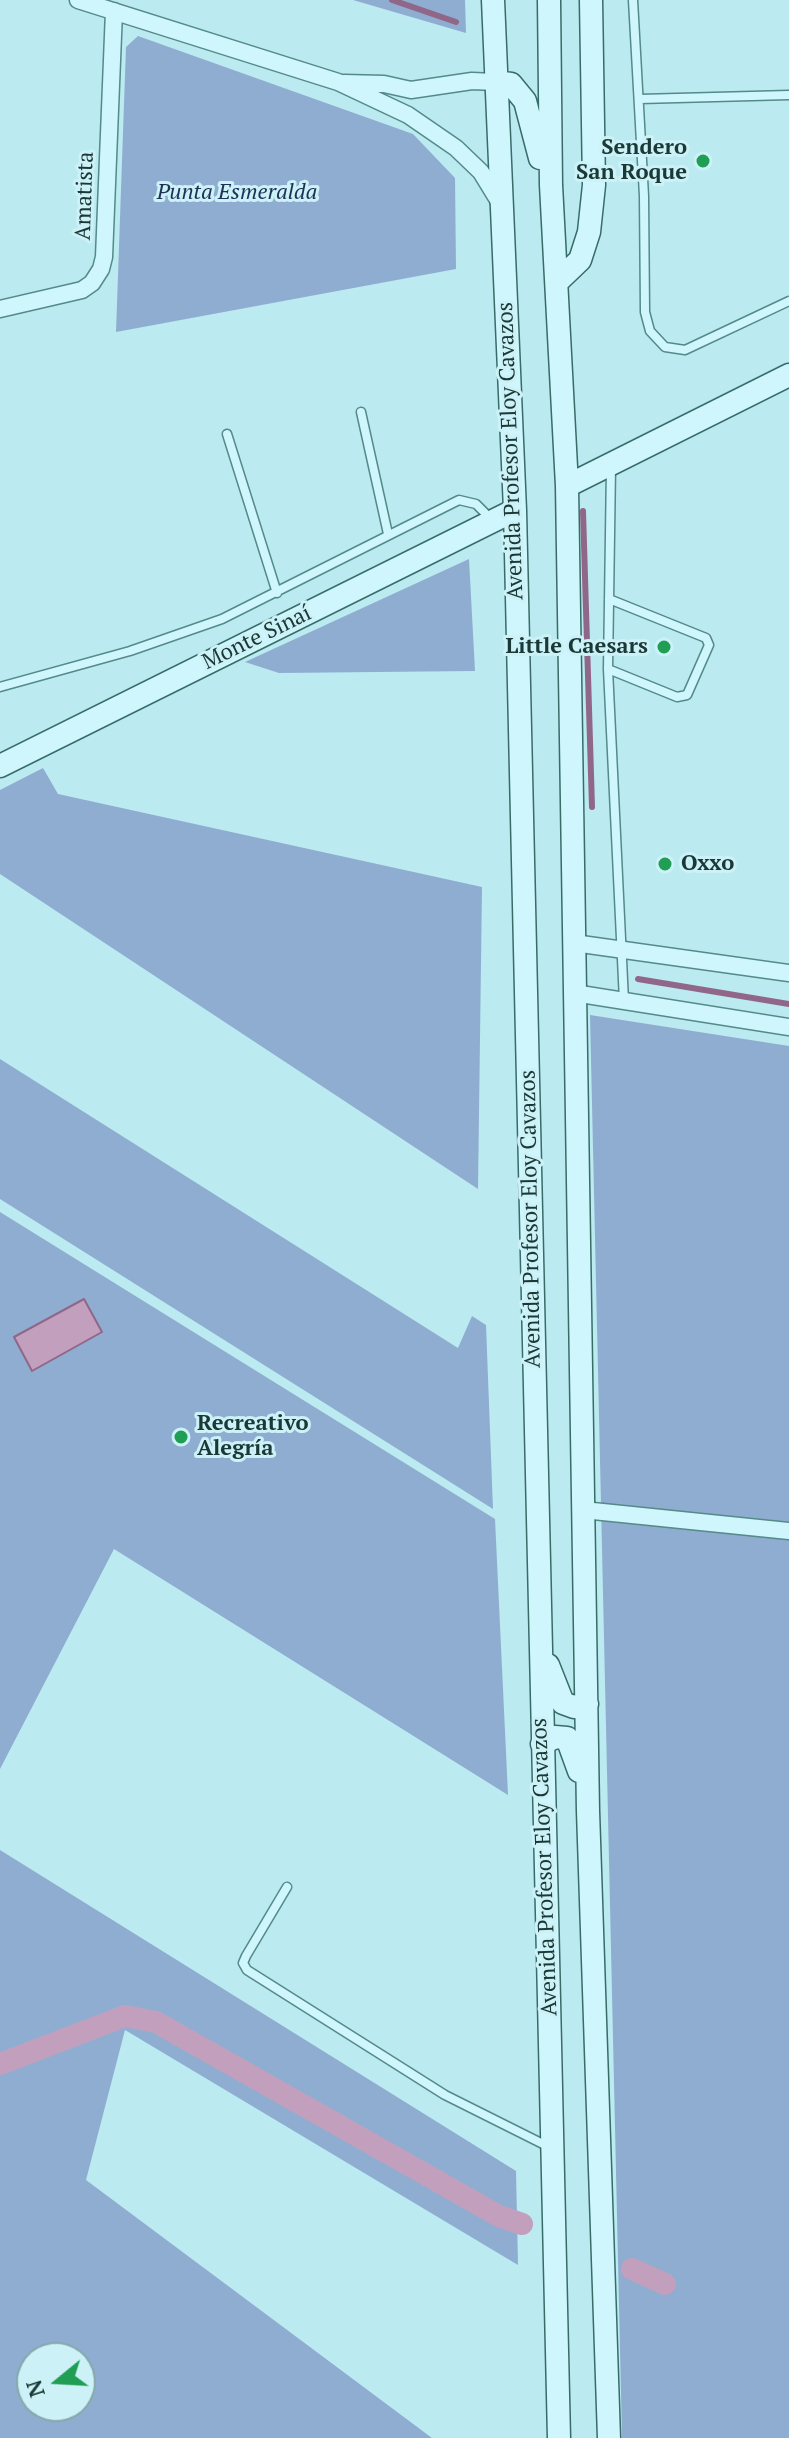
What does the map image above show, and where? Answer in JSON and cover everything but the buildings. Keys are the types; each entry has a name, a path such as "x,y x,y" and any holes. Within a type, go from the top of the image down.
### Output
{"main road":[{"name":"Avenida Profesor Eloy Cavazos","path":"493,0 515,510 559,2438"},
{"name":"Avenida Profesor Eloy Cavazos","path":"549,0 551,185 567,486 588,1811 609,2438"},
{"path":"557,282 580,260 589,232 594,185 591,0"},
{"path":"495,82 511,84 531,112 541,162 551,185"},
{"path":"567,486 789,375"},
{"name":"Monte Sinaí","path":"0,766 515,510"},
{"path":"540,1637 559,1698 574,1707 587,1704"},
{"path":"542,1744 558,1736 571,1741 588,1811"}],"street":[{"path":"78,0 338,82 424,123 481,172 500,203"},
{"name":"Amatista","path":"0,309 82,290 92,283 101,269 114,11"},
{"path":"338,82 384,84 411,90 472,81 495,82"},
{"path":"574,943 789,973"},
{"path":"574,993 789,1027"},
{"path":"583,1510 789,1531"}],"lane":[{"path":"633,0 640,99 645,312 657,342 673,349 698,346 789,301"},
{"path":"640,99 789,95"},
{"path":"361,412 388,534"},
{"path":"227,434 277,593"},
{"path":"611,462 608,669 624,1001"},
{"path":"0,687 187,633 277,593 388,534 464,499 476,504 492,521"},
{"path":"608,669 677,697 687,695 709,645 706,638 609,599"},
{"path":"287,1887 246,1956 243,1963 247,1970 445,2095 552,2148"}],"green space":[{"path":"353,0 465,0 466,33"},
{"name":"Punta Esmeralda","path":"138,36 413,134 455,178 456,269 116,332 126,47"},
{"path":"469,559 475,671 279,673 245,662"},
{"path":"43,768 58,794 482,887 478,1189 0,874 0,790"},
{"path":"590,1015 789,1046 789,2438 622,2438"},
{"path":"0,1059 458,1348 472,1316 486,1325 493,1509 0,1199"},
{"name":"Recreativo Alegría","path":"0,1212 495,1519 508,1795 114,1549 0,1769"},
{"path":"0,1850 516,2171 518,2265 125,2030 86,2180 432,2438 0,2438"}],"shaded area":[{"path":"84,1299 102,1332 32,1371 14,1337"}],"waterway":[{"path":"392,0 456,22"},
{"path":"583,511 592,807"},
{"path":"638,979 789,1004"},
{"path":"0,2064 125,2016 156,2022 499,2216 522,2224"},
{"path":"632,2269 665,2284"}],"place":[{"name":"Sendero San Roque","path":"703,161"},
{"name":"Little Caesars","path":"664,647"},
{"name":"Oxxo","path":"665,864"},
{"name":"Recreativo Alegría","path":"181,1437"}]}
